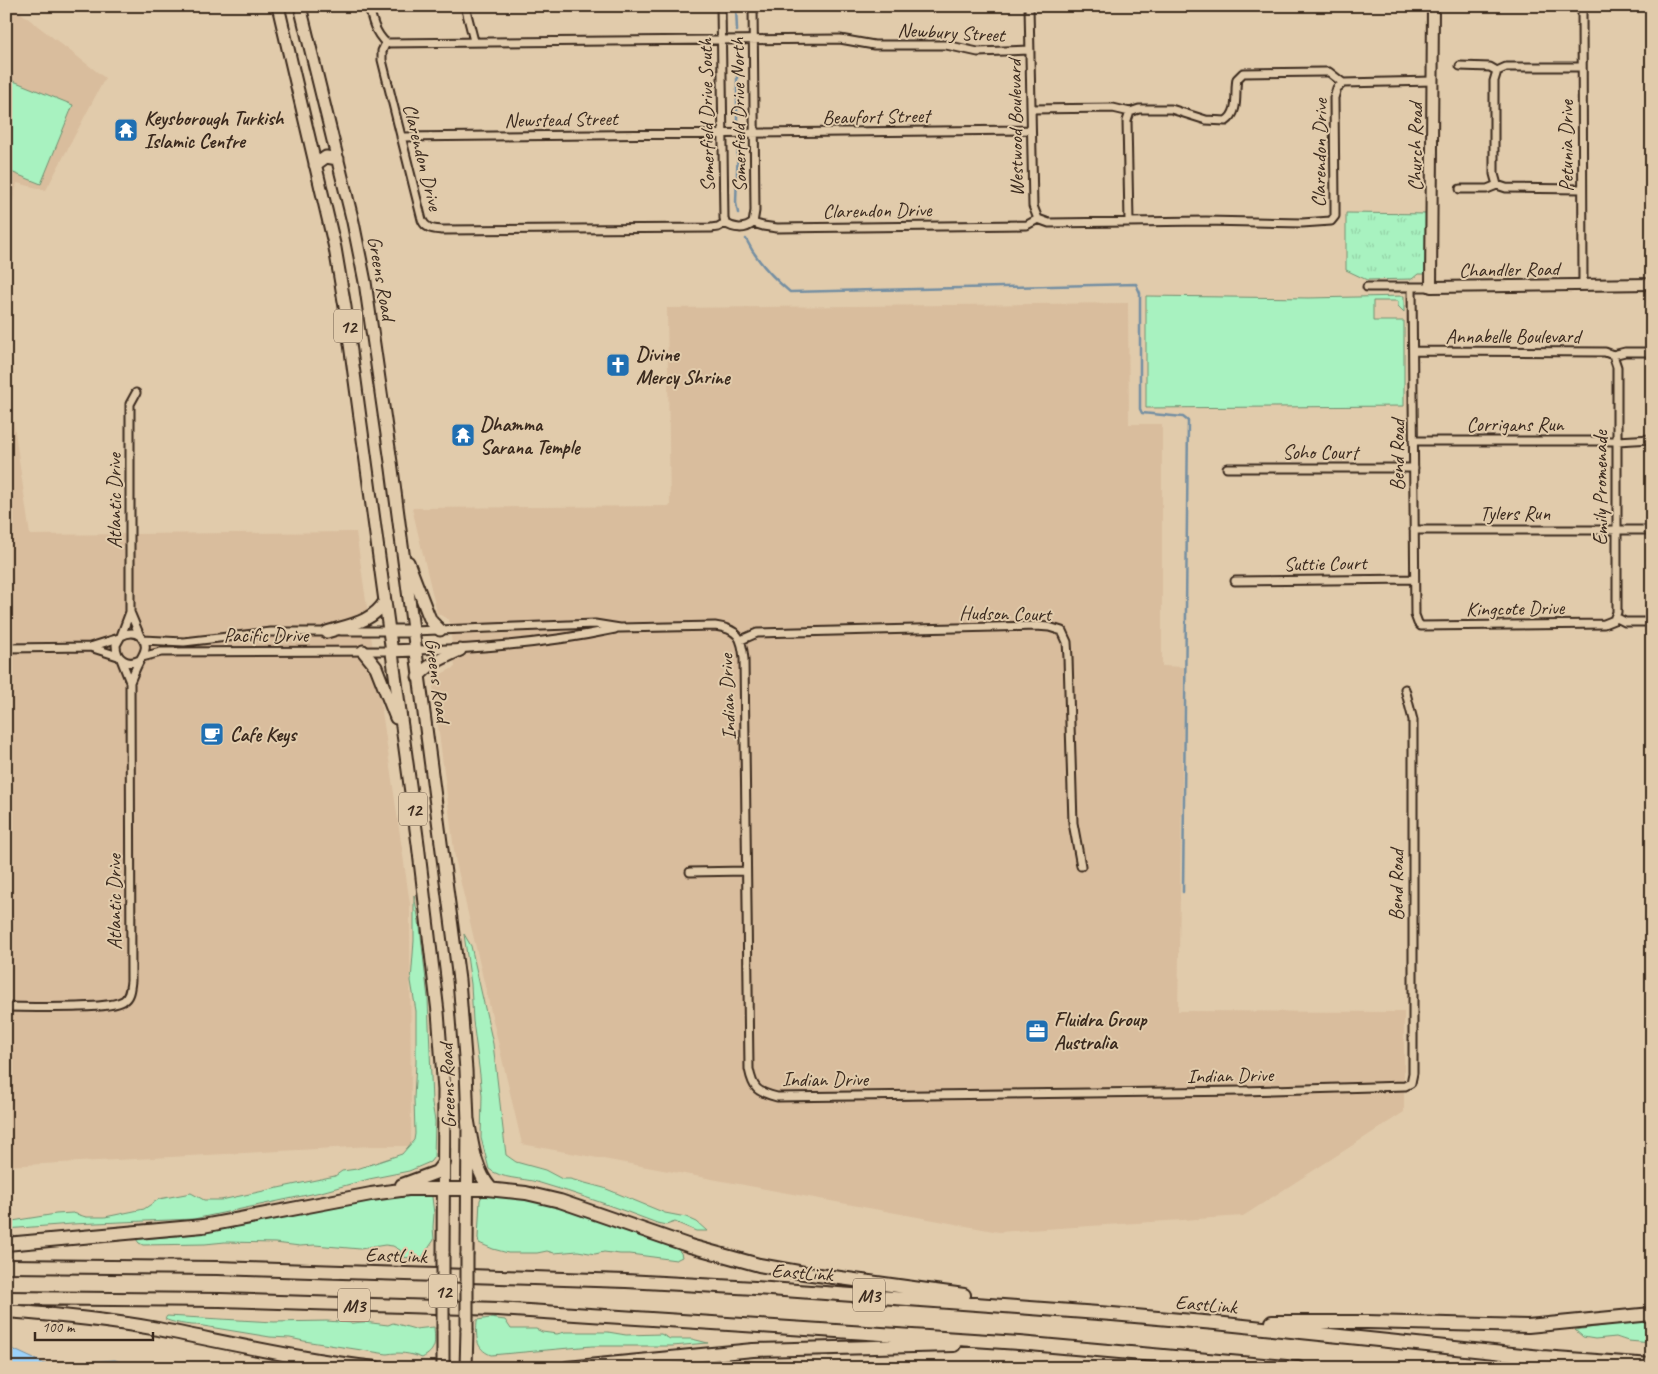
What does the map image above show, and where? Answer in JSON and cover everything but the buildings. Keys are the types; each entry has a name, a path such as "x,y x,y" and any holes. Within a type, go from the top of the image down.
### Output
{"highway":[{"path":"468,1122 477,1164 491,1189"},
{"path":"371,1194 437,1172 444,1163"},
{"path":"6,1244 203,1226 371,1194 408,1189 491,1189 526,1193 560,1201 697,1248 759,1265 1112,1314"},
{"name":"EastLink","path":"6,1266 217,1268 626,1281 887,1296 1215,1323 1542,1357 1652,1365"},
{"name":"M3","path":"6,1298 220,1300 498,1310 1019,1343 1298,1368"},
{"path":"6,1311 157,1329 224,1343 370,1367"},
{"path":"1215,1323 1312,1322 1528,1326 1652,1314"},
{"path":"568,1368 753,1350 1019,1343"},
{"path":"1226,1361 1262,1368"}],"main road":[{"name":"Greens Road","path":"278,6 335,248 345,307 405,748 438,1012 444,1090 443,1368"},
{"name":"Greens Road","path":"300,6 338,159 365,282 402,544 459,980 468,1122 466,1368"},
{"name":"Church Road","path":"1431,287 1433,6"},
{"path":"315,165 326,157 338,159"},
{"name":"Chandler Road","path":"1431,287 1652,284"},
{"path":"402,544 428,614 440,630"},
{"path":"327,632 364,620 377,613 385,601"},
{"path":"389,631 413,630"},
{"path":"391,651 415,650"},
{"path":"418,677 432,664 460,650"},
{"path":"363,651 376,667 394,711 405,748"}],"street":[{"path":"369,6 378,36 386,43"},
{"path":"465,6 474,41"},
{"name":"Somerfield Drive South","path":"721,6 725,223"},
{"name":"Somerfield Drive North","path":"753,6 756,211 753,223"},
{"name":"Westwood Boulevard","path":"1029,6 1033,206 1038,219"},
{"name":"Petunia Drive","path":"1582,6 1582,285"},
{"name":"Newbury Street","path":"386,43 840,39 874,45 946,45 978,52 1030,50"},
{"name":"Clarendon Drive","path":"386,43 382,51 382,60 422,220 429,228 452,230 711,228 725,223 740,228 750,226 753,223 777,228 1027,225 1038,219 1049,223 1129,221 1302,223 1330,220 1335,216 1334,98 1337,88 1343,83 1432,82"},
{"path":"1460,66 1490,67 1497,71"},
{"path":"1496,184 1494,174 1494,81 1497,71 1506,67 1582,67"},
{"path":"1031,109 1113,108 1130,112 1139,108 1171,109 1206,120 1226,121 1233,115 1237,79 1243,73 1329,72 1343,83"},
{"path":"1129,221 1127,121 1130,112"},
{"name":"Beaufort Street","path":"722,134 1031,130"},
{"name":"Newstead Street","path":"401,137 722,134"},
{"path":"1496,184 1506,188 1582,189"},
{"path":"1460,189 1487,189 1496,184"},
{"name":"Chandler Road","path":"1367,287 1431,287"},
{"name":"Bend Road","path":"1412,287 1414,578 1415,615 1418,623"},
{"name":"Annabelle Boulevard","path":"1413,351 1605,352 1613,355 1625,352 1652,352"},
{"name":"Emily Promenade","path":"1613,355 1617,367 1617,612 1614,619"},
{"name":"Atlantic Drive","path":"120,637 130,612 130,404 136,392"},
{"name":"Corrigans Run","path":"1414,441 1617,441 1652,439"},
{"name":"Soho Court","path":"1227,468 1414,468"},
{"name":"Tylers Run","path":"1414,530 1652,530"},
{"name":"Suttie Court","path":"1235,581 1414,578"},
{"name":"Atlantic Drive","path":"130,612 142,638"},
{"path":"1614,619 1624,622 1652,622"},
{"name":"Kingcote Drive","path":"1418,623 1421,626 1604,624 1614,619"},
{"name":"Indian Drive","path":"413,630 595,624 620,628"},
{"name":"Hudson Court","path":"741,640 757,633 1036,626 1062,631 1067,642 1068,658 1073,822 1081,866"},
{"name":"Indian Drive","path":"415,650 460,650 510,646 620,628 721,627 736,633 741,640 744,659 749,1069 752,1084 761,1093 776,1097 1243,1092 1405,1086 1411,1083"},
{"name":"Pacific Drive","path":"142,638 184,642 271,632 389,631"},
{"path":"6,648 90,648 130,663 141,658 146,650 142,638 131,633 90,648"},
{"path":"120,637 116,645 120,658"},
{"name":"Pacific Drive","path":"141,658 161,652 391,651"},
{"name":"Atlantic Drive","path":"6,1007 105,1006 126,999 130,991 130,682 120,658"},
{"name":"Atlantic Drive","path":"130,682 141,658"},
{"name":"Bend Road","path":"1405,689 1413,720 1413,1073 1411,1083"},
{"path":"690,872 746,871"}],"shaded area":[{"path":"6,6 12,6 105,78 46,190 17,183 6,228"},
{"path":"1128,303 1129,424 1162,424 1162,666 1184,667 1178,1011 1404,1012 1404,1112 1243,1216 999,1232 522,1144 455,858 433,686 439,675 455,667 449,620 437,613 412,508 670,506 667,308"},
{"path":"6,371 30,535 356,532 410,904 411,1146 371,1146 6,1166"}],"green space":[{"path":"6,78 73,105 41,184 6,170"},
{"path":"1346,213 1430,214 1430,274 1418,274 1412,279 1367,280 1346,270"},
{"path":"1146,296 1309,298 1404,296 1404,312 1398,306 1398,301 1373,301 1373,321 1404,321 1404,406 1146,408"},
{"path":"414,895 420,927 428,999 432,1103 435,1121 434,1157 430,1162 409,1171 194,1219 6,1229 6,1222 56,1214 73,1213 86,1217 105,1217 144,1209 159,1199 191,1193 204,1200 221,1200 335,1176 342,1171 357,1169 402,1154 414,1140 415,1134 416,1011 411,981 414,941"},
{"path":"464,934 471,946 493,1044 506,1155 516,1162 545,1170 562,1179 570,1179 604,1188 665,1213 686,1217 697,1222 707,1231 696,1231 675,1222 666,1225 657,1223 568,1191 537,1182 499,1175 489,1169 481,1138 482,1096"},
{"path":"427,1193 432,1197 434,1240 421,1259 401,1257 400,1250 393,1246 385,1245 360,1249 315,1245 225,1242 143,1245 136,1239 211,1232 355,1202"},
{"path":"488,1193 516,1193 673,1244 682,1257 676,1260 630,1254 604,1252 595,1254 578,1251 508,1253 493,1249 479,1243 478,1238 480,1200 482,1196"},
{"path":"167,1316 274,1322 327,1321 388,1325 393,1323 415,1329 434,1327 435,1341 433,1349 422,1358 404,1353 387,1354 290,1338 270,1337 181,1324 165,1319"},
{"path":"490,1318 505,1320 511,1329 536,1329 542,1332 557,1334 565,1332 608,1332 626,1335 661,1334 670,1339 692,1339 708,1343 672,1346 592,1346 491,1355 479,1346 477,1331 477,1320"},
{"path":"1652,1319 1652,1343 1628,1341 1616,1337 1595,1339 1583,1337 1575,1330"}],"water":[{"path":"6,1346 47,1365 115,1360 134,1368 6,1368"}],"waterway":[{"path":"736,6 737,31"},
{"path":"737,50 737,123"},
{"path":"738,144 736,203 738,213"},
{"path":"746,239 765,268 790,292 1136,284 1140,293 1140,409 1142,413 1183,417 1188,421 1183,892"}],"place":[{"name":"Keysborough Turkish Islamic Centre","path":"126,130"},
{"name":"Divine Mercy Shrine","path":"618,365"},
{"name":"Dhamma Sarana Temple","path":"463,435"},
{"name":"Cafe Keys","path":"212,734"},
{"name":"Fluidra Group Australia","path":"1037,1031"}]}
